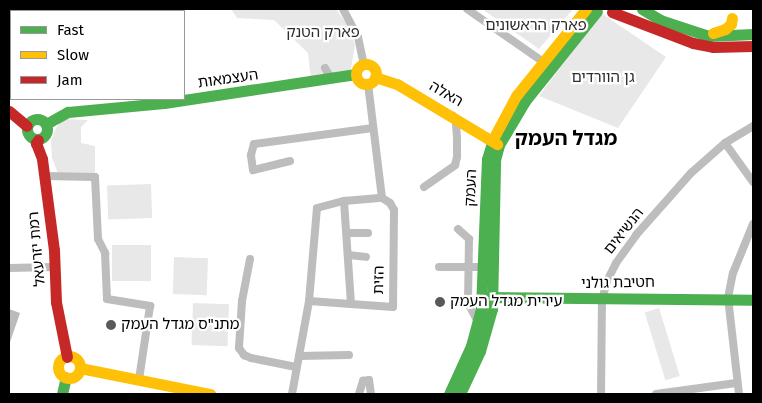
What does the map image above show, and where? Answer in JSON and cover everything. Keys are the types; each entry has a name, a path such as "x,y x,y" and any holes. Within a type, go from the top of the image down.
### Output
{"street":[{"path":"342,9 358,37 359,82 371,80 372,67 360,69"},
{"path":"467,9 548,65"},
{"path":"593,9 615,10 693,43 713,47 753,46"},
{"name":"העמק","path":"460,394 480,351 488,297 495,143 526,101 548,65 593,9"},
{"path":"642,9 660,20 705,35 753,34"},
{"path":"705,35 725,29 731,24 732,18 740,30 753,34"},
{"path":"326,68 329,75 335,78"},
{"name":"העצמאות","path":"185,98 335,78 360,69"},
{"name":"האלה","path":"371,80 397,84 452,114 495,143"},
{"name":"הזית","path":"309,301 393,307 394,210 390,203 382,198 372,128 371,80"},
{"name":"העצמאות","path":"46,124 68,112 164,101"},
{"path":"9,111 27,126"},
{"path":"424,187 455,165 457,157 456,130 452,114"},
{"path":"38,119 46,124 46,134 38,140 30,137 26,130 31,120 38,119"},
{"name":"הנשיאים","path":"601,394 602,300 606,281 636,235 691,173 725,143 753,126"},
{"path":"290,161 253,170 251,155 254,144 372,128"},
{"name":"רמת יזרעאל","path":"38,140 36,143 44,176 55,267 56,302 67,357"},
{"path":"725,143 753,182"},
{"path":"44,176 95,177 98,239 105,253 108,299 150,306 139,380"},
{"path":"292,394 309,301 317,208 344,200 382,198"},
{"path":"344,200 351,304"},
{"path":"739,394 736,383 728,298 733,273 753,224"},
{"path":"458,229 469,239 468,303 478,322"},
{"path":"347,233 368,233"},
{"path":"348,255 366,257"},
{"path":"250,260 242,301 239,348 244,355 251,358 296,367"},
{"path":"10,265 55,267"},
{"path":"439,266 488,267"},
{"name":"העמק","path":"449,394 471,346 488,297"},
{"name":"חטיבת גולני","path":"488,297 602,300 728,298 753,300"},
{"path":"299,356 349,355"},
{"path":"67,357 78,360 80,368 74,377 66,377 60,372 60,361 67,357"},
{"path":"80,368 210,394"},
{"path":"62,394 66,377"},
{"path":"359,394 363,380 369,380 371,394"},
{"path":"656,394 736,383"}],"green space":[{"name":"פארק הטנק","path":"231,9 336,9 349,27 355,45 351,68 348,73 311,79 308,53 274,20 237,18"},
{"name":"פארק הראשונים","path":"482,9 573,9 539,49"},
{"name":"גן הוורדים","path":"601,13 666,57 618,128 539,96"},
{"path":"63,119 88,120 81,127 81,143 95,146 95,173 58,173 52,158 51,141 56,128"},
{"path":"151,184 152,218 108,220 107,186"},
{"path":"112,245 151,245 151,281 112,281"},
{"path":"174,257 208,258 207,295 173,294"},
{"path":"193,303 229,304 228,346 192,345"},
{"path":"659,308 680,376 665,380 645,312"}],"shaded area":[{"path":"9,309 20,313 9,345"}],"traffic: fast":[{"path":"642,9 660,20 709,36 753,34"},
{"path":"460,394 480,351 492,309 495,160 499,145 525,101 597,11"},
{"path":"185,100 356,74"},
{"path":"46,124 68,112 184,100"},
{"path":"33,119 41,119 47,125 47,129 47,133 41,139 33,139 27,133 27,125 33,119"},
{"path":"449,394 471,346 481,308 487,159 493,139"},
{"path":"487,297 753,300"},
{"path":"62,394 66,377"}],"traffic: slow":[{"path":"493,139 516,96 586,9"},
{"path":"713,33 725,29 731,24 732,18"},
{"path":"366,64 373,67 376,74 373,81 366,84 359,81 356,74 359,67 366,64"},
{"path":"375,77 397,84 497,144"},
{"path":"69,356 77,359 80,367 77,375 69,378 61,375 58,367 61,359 69,356"},
{"path":"80,368 210,394"}],"traffic: jam":[{"path":"612,12 693,43 713,47 753,46"},
{"path":"9,111 27,126"},
{"path":"38,140 36,143 42,159 54,250 56,302 67,357"}],"place":[{"name":"עירית מגדל העמק","path":"440,302"},
{"name":"מתנ\"ס מגדל העמק","path":"111,325"}],"district":[{"name":"מגדל העמק","path":"566,138"}]}
